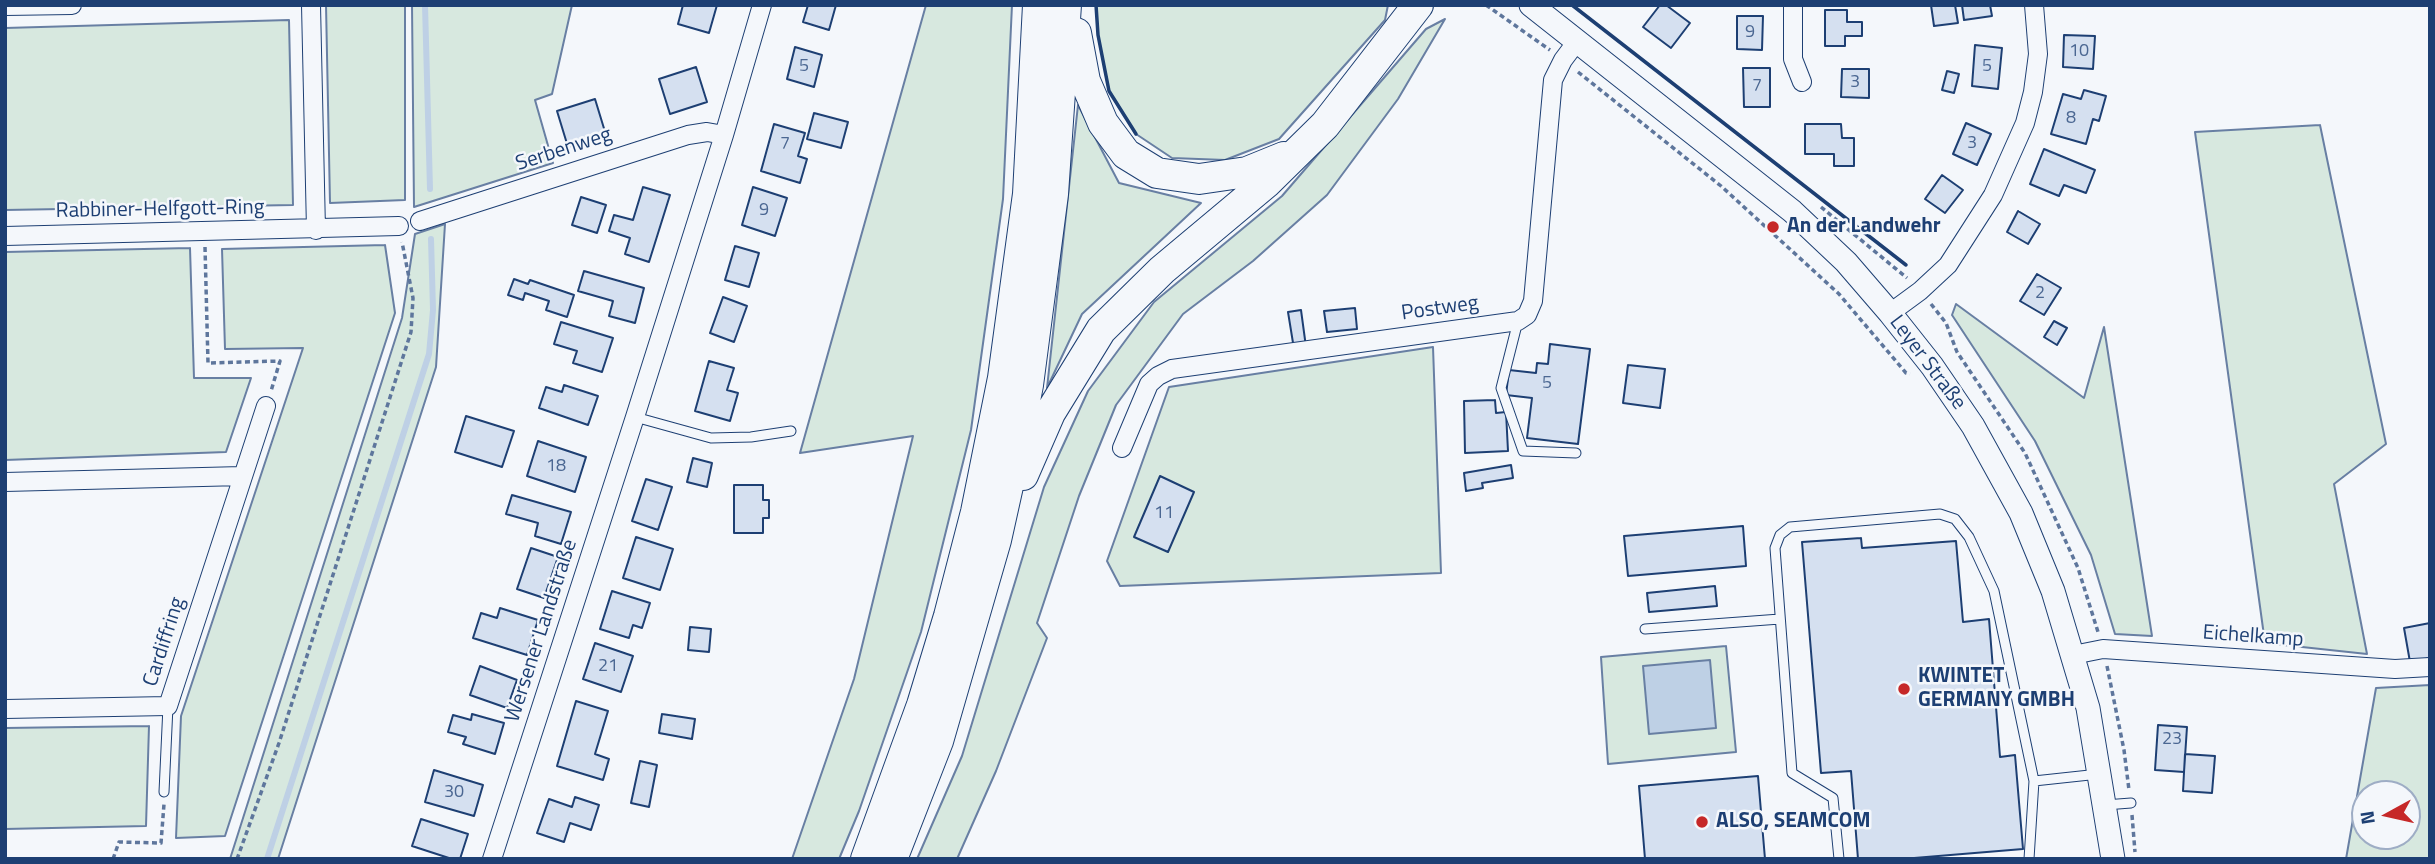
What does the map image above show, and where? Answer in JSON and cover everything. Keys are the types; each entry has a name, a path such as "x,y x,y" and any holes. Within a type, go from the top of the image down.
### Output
{"highway":[{"path":"866,859 922,705 976,512 1003,377 1028,194 1038,5"},
{"path":"892,859 938,741 996,540 1028,385 1054,194 1066,5"},
{"path":"1072,5 1084,81 1103,122 1126,154 1157,173 1199,179 1247,172 1297,151"},
{"path":"996,540 1050,413 1101,330 1162,271 1266,184 1325,125 1413,8"}],"street":[{"path":"5,6 72,5"},
{"path":"311,5 316,230"},
{"name":"Wersener Landstraße","path":"492,859 635,417 762,5"},
{"name":"Leyer Straße","path":"1531,5 1792,211 1846,262 1932,366 1973,426 2021,513 2053,591 2088,708 2113,859"},
{"path":"1793,5 1793,59 1802,82"},
{"path":"1890,313 1920,291 1948,265 1993,195 2025,123 2033,92 2038,54 2034,5"},
{"path":"1518,321 1527,315 1533,301 1553,80 1563,60 1578,40"},
{"name":"Serbenweg","path":"420,220 688,135 707,132 724,135"},
{"name":"Rabbiner-Helfgott-Ring","path":"5,236 399,226"},
{"name":"Postweg","path":"1122,448 1149,384 1172,369 1518,321"},
{"name":"Cardiffring","path":"5,709 168,706 266,406"},
{"path":"5,482 242,476"},
{"name":"Eichelkamp","path":"2073,655 2103,649 2395,669 2430,667"}],"lane":[{"path":"1518,321 1501,388 1523,451 1576,453"},
{"path":"635,417 711,438 751,437 791,431"},
{"path":"1839,859 1833,798 1792,773 1775,548 1780,535 1790,527 1940,514 1955,519 1969,537 1994,591 2034,781 2029,859"},
{"path":"1645,629 1780,619"},
{"path":"164,792 168,706"},
{"path":"2034,781 2101,774"},
{"path":"2105,805 2131,803"}],"path":[{"path":"1486,5 1563,60 1721,186 1839,294 1906,373 1915,376"},
{"path":"237,859 279,743 411,332 413,298 399,226"},
{"path":"205,232 208,363 280,361 266,406"},
{"path":"113,859 118,842 161,843 164,792"}],"shaded area":[{"path":"326,5 405,5 405,200 330,203"},
{"path":"412,5 572,5 552,94 535,100 553,163 414,207"},
{"path":"926,5 1012,5 1003,199 971,430 921,632 859,811 839,859 792,859 854,679 913,436 800,453"},
{"path":"1096,5 1388,5 1385,20 1279,139 1225,160 1172,158 1136,134 1109,91 1098,35"},
{"path":"1445,19 1398,99 1327,195 1253,261 1183,314 1116,405 1079,496 1037,623 1047,638 996,771 957,859 917,859 962,756 1044,487 1088,391 1154,302 1282,196 1426,29"},
{"path":"289,20 293,205 5,210 5,28"},
{"path":"1078,105 1119,183 1201,203 1082,314 1047,388"},
{"path":"2320,125 2386,444 2334,484 2367,654 2265,643 2195,132"},
{"path":"445,224 436,367 278,859 230,859 402,318 415,234"},
{"path":"385,245 395,313 225,836 176,838 181,716 303,348 225,349 222,249"},
{"path":"190,248 194,378 251,378 226,452 5,460 5,252"},
{"path":"1956,304 2084,398 2104,327 2152,636 2115,634 2091,555 2035,441 1952,315"},
{"path":"1433,347 1441,573 1120,586 1107,561 1169,387"},
{"path":"1726,646 1736,752 1608,764 1601,657"},
{"path":"2430,685 2430,859 2346,859 2351,830 2351,850 2421,850 2421,780 2360,780 2376,688"},
{"path":"149,726 146,826 5,829 5,728"}],"water":[{"path":"1710,660 1716,728 1649,734 1643,666"}],"building":[{"path":"683,5 717,5 709,33 678,24"},
{"path":"808,5 836,5 829,30 803,22"},
{"path":"1660,5 1666,5 1690,23 1671,48 1643,27"},
{"path":"1931,5 1955,5 1958,23 1934,26"},
{"path":"1962,5 1990,5 1992,16 1964,20"},
{"path":"1825,10 1847,10 1847,22 1862,22 1862,36 1845,36 1845,46 1825,46"},
{"path":"1737,16 1763,16 1762,50 1737,49"},
{"path":"2064,35 2095,36 2093,69 2063,67"},
{"path":"1975,45 2002,48 1998,89 1972,86"},
{"path":"795,47 822,55 814,87 787,79"},
{"path":"696,67 707,102 670,114 659,79"},
{"path":"1743,68 1770,68 1770,107 1744,107"},
{"path":"1842,69 1869,69 1869,98 1841,97"},
{"path":"1947,71 1959,74 1954,93 1942,90"},
{"path":"2084,90 2106,96 2099,121 2093,119 2086,144 2051,134 2063,94 2081,99"},
{"path":"595,99 606,135 568,147 557,111"},
{"path":"814,113 848,122 841,148 807,139"},
{"path":"1966,123 1991,134 1977,165 1953,154"},
{"path":"774,124 805,133 798,156 807,159 800,183 761,171"},
{"path":"1805,124 1841,124 1842,138 1854,138 1854,166 1834,166 1834,154 1805,154"},
{"path":"2044,149 2095,170 2086,193 2064,185 2059,196 2030,184"},
{"path":"1942,175 1963,190 1945,213 1925,199"},
{"path":"643,187 670,195 649,262 625,254 630,238 609,231 614,215 633,220"},
{"path":"753,187 787,198 775,236 742,225"},
{"path":"581,197 606,205 597,233 572,225"},
{"path":"2018,211 2040,224 2028,244 2007,232"},
{"path":"735,246 759,253 749,287 725,280"},
{"path":"584,271 644,288 635,323 609,316 613,301 578,291"},
{"path":"2037,274 2061,288 2044,315 2020,301"},
{"path":"514,279 528,284 530,280 574,295 567,317 546,310 549,301 525,293 523,300 508,295"},
{"path":"723,297 747,306 734,342 710,333"},
{"path":"1355,308 1357,329 1327,332 1324,311"},
{"path":"1301,310 1306,347 1294,349 1288,312"},
{"path":"2054,321 2067,328 2057,345 2044,337"},
{"path":"561,322 613,338 602,372 573,363 577,351 554,344"},
{"path":"1550,344 1590,349 1578,444 1527,438 1532,398 1506,395 1509,370 1536,373 1537,363 1548,364"},
{"path":"709,361 734,368 727,390 738,393 730,421 695,411"},
{"path":"1628,365 1665,369 1660,408 1623,403"},
{"path":"564,385 598,396 588,425 539,408 546,387 562,392"},
{"path":"1495,400 1496,413 1506,412 1508,451 1465,453 1464,401"},
{"path":"466,416 514,431 502,467 455,452"},
{"path":"538,441 586,457 575,492 527,476"},
{"path":"693,458 712,463 707,487 687,482"},
{"path":"1511,465 1513,478 1482,483 1483,488 1466,491 1464,473"},
{"path":"1160,476 1194,492 1168,552 1134,537"},
{"path":"646,479 672,487 658,530 632,521"},
{"path":"734,485 763,485 763,500 769,500 769,518 763,518 763,533 734,533"},
{"path":"512,495 571,512 561,544 535,536 538,523 506,514"},
{"path":"1743,526 1746,566 1628,576 1624,536"},
{"path":"636,537 673,549 660,590 623,578"},
{"name":"KWINTET GERMANY GMBH","path":"1861,538 1862,548 1956,541 1963,622 1989,619 2000,757 2015,755 2023,849 1902,859 1858,859 1851,771 1821,773 1802,542"},
{"path":"531,548 558,557 544,598 517,589"},
{"path":"1715,586 1717,606 1649,612 1647,593"},
{"path":"612,591 650,603 642,628 633,625 629,638 600,629"},
{"path":"500,608 538,620 527,655 473,638 481,613 497,618"},
{"path":"2430,623 2430,658 2410,662 2404,628"},
{"path":"690,627 711,629 709,652 688,650"},
{"path":"595,643 633,656 621,692 583,679"},
{"path":"480,666 517,680 507,708 470,695"},
{"path":"576,701 608,711 595,754 609,759 603,780 557,766"},
{"path":"472,714 504,723 495,754 463,744 466,737 448,732 453,715 471,720"},
{"path":"662,714 695,719 692,739 659,733"},
{"path":"2158,725 2187,727 2184,772 2155,770"},
{"path":"2185,754 2215,756 2212,793 2183,791"},
{"path":"640,761 657,765 649,807 631,803"},
{"path":"434,770 483,785 474,816 425,802"},
{"name":"ALSO, SEAMCOM","path":"1758,776 1765,859 1645,859 1639,786"},
{"path":"575,797 599,805 591,830 570,823 564,842 537,833 549,799 572,807"},
{"path":"421,819 468,834 460,859 412,846"}],"waterway":[{"path":"425,5 430,189"},
{"path":"267,859 429,354 433,310 431,239"}],"wall":[{"path":"1096,5 1098,35 1109,91 1136,134"},
{"path":"1572,5 1906,265"}],"place":[{"name":"An der Landwehr","path":"1773,227"},
{"name":"KWINTET GERMANY GMBH","path":"1904,689"},
{"name":"ALSO, SEAMCOM","path":"1702,822"}]}
